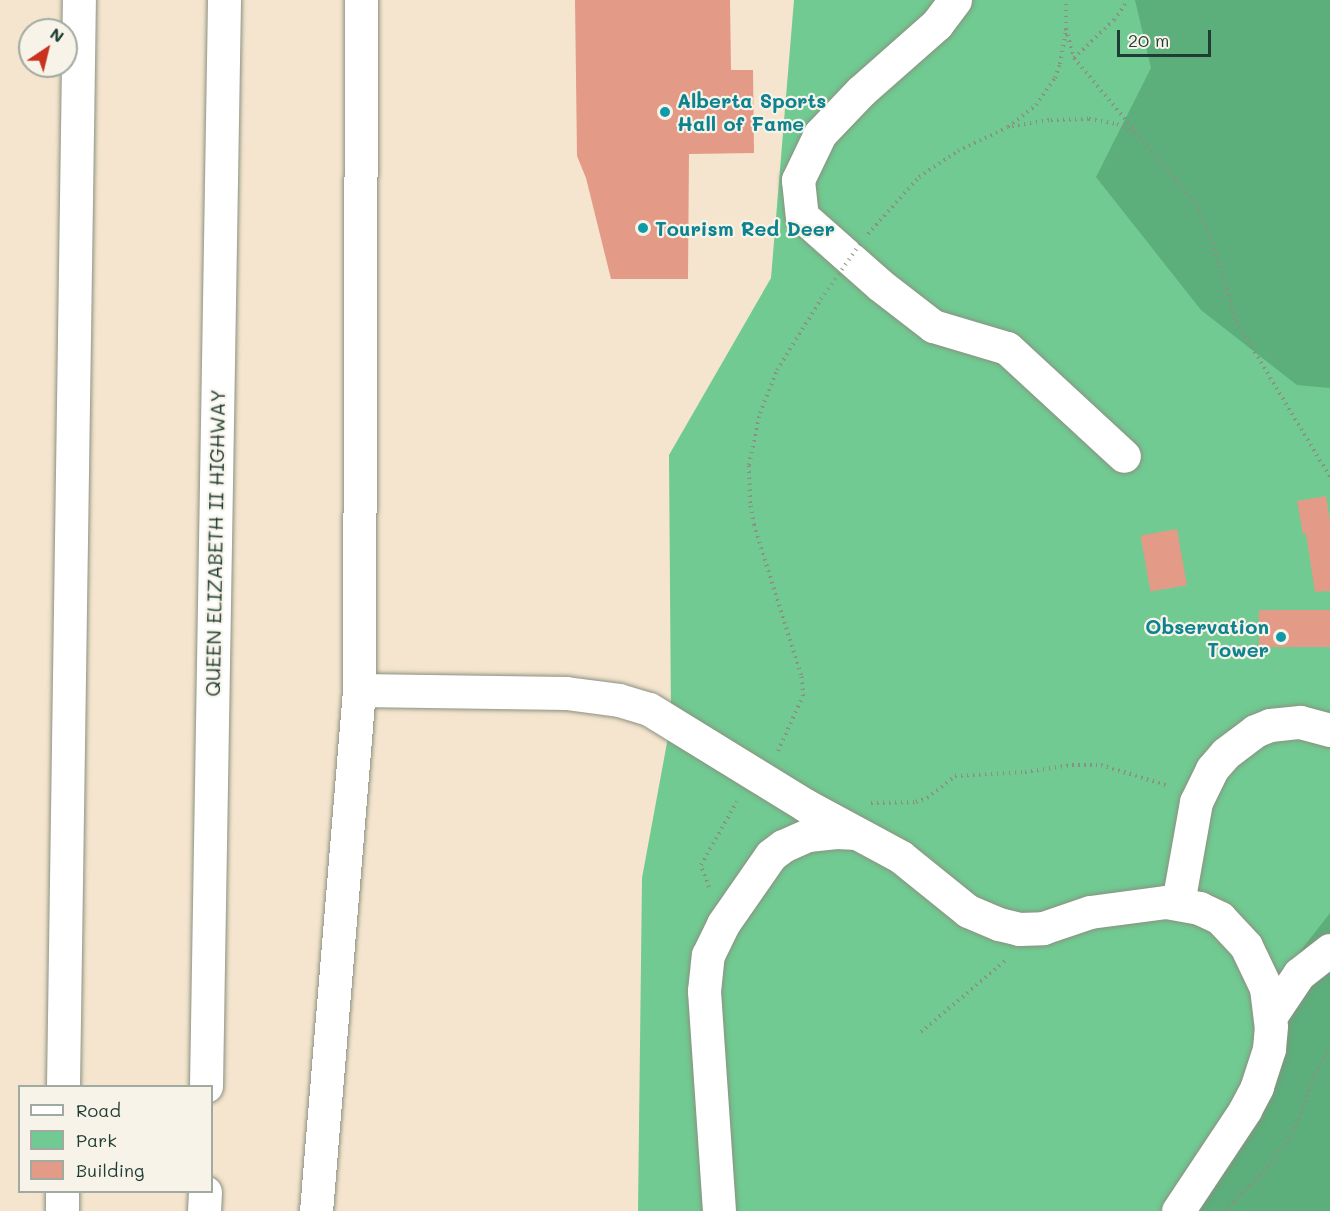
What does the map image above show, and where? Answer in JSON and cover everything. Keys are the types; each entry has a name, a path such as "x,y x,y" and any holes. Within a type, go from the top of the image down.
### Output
{"main road":[{"path":"63,1085 79,0"},
{"name":"QUEEN ELIZABETH II HIGHWAY","path":"206,1085 224,0"},
{"path":"316,1211 359,690 361,0"},
{"path":"955,0 937,24 861,91 820,134 798,180 802,216 880,285 933,326 1007,348 1124,456"},
{"path":"359,690 566,693 620,700 649,709 853,834 901,857 961,906 984,920 1019,929 1043,928 1107,909 1151,902 1178,903 1211,912 1236,933 1246,946 1266,988 1270,1017 1269,1049 1257,1087 1225,1144 1178,1211"},
{"path":"1178,903 1191,821 1198,796 1212,769 1226,753 1256,731 1285,722 1308,723 1330,730"},
{"path":"719,1211 704,992 708,955 723,924 760,867 783,846 808,835 823,832 853,834"},
{"path":"1270,1017 1299,974 1330,950"},
{"path":"62,1193 62,1211"},
{"path":"204,1211 205,1193"}],"path":[{"path":"723,924 701,865 753,772 772,764 803,696 801,675 754,525 750,503 749,465 760,413 777,370 821,299 862,242 919,177 958,151 1008,127 1036,105 1055,78 1062,55 1066,28 1066,0"},
{"path":"1074,58 1114,20 1128,0"},
{"path":"1066,28 1074,58 1196,204 1211,237 1236,321 1330,477"},
{"path":"1008,127 1051,120 1089,119 1117,123 1140,136"},
{"path":"869,803 916,802 927,798 947,781 960,775 1025,772 1088,764 1112,768 1198,796"},
{"path":"921,1032 1043,928"},
{"path":"1224,1211 1260,1176 1286,1144 1299,1119 1315,1074 1330,1048"}],"green space":[{"path":"794,0 1330,0 1330,1211 638,1211 642,878 671,721 669,455 771,278"},
{"path":"1135,0 1330,0 1330,388 1297,385 1201,310 1096,177 1151,68"},
{"path":"1330,913 1330,1211 1187,1211 1227,1152 1288,967"}],"building":[{"name":"Alberta Sports Hall of Fame","path":"575,0 730,0 731,70 753,70 754,153 689,154 688,279 611,279 586,178 577,156"},
{"path":"1326,496 1330,521 1330,591 1315,592 1306,534 1303,534 1297,501"},
{"path":"1177,529 1187,585 1150,592 1141,535"},
{"path":"1259,610 1330,610 1330,647 1259,647"}],"place":[{"name":"Alberta Sports Hall of Fame","path":"665,112"},
{"name":"Tourism Red Deer","path":"643,228"},
{"name":"Observation Tower","path":"1281,637"}]}
